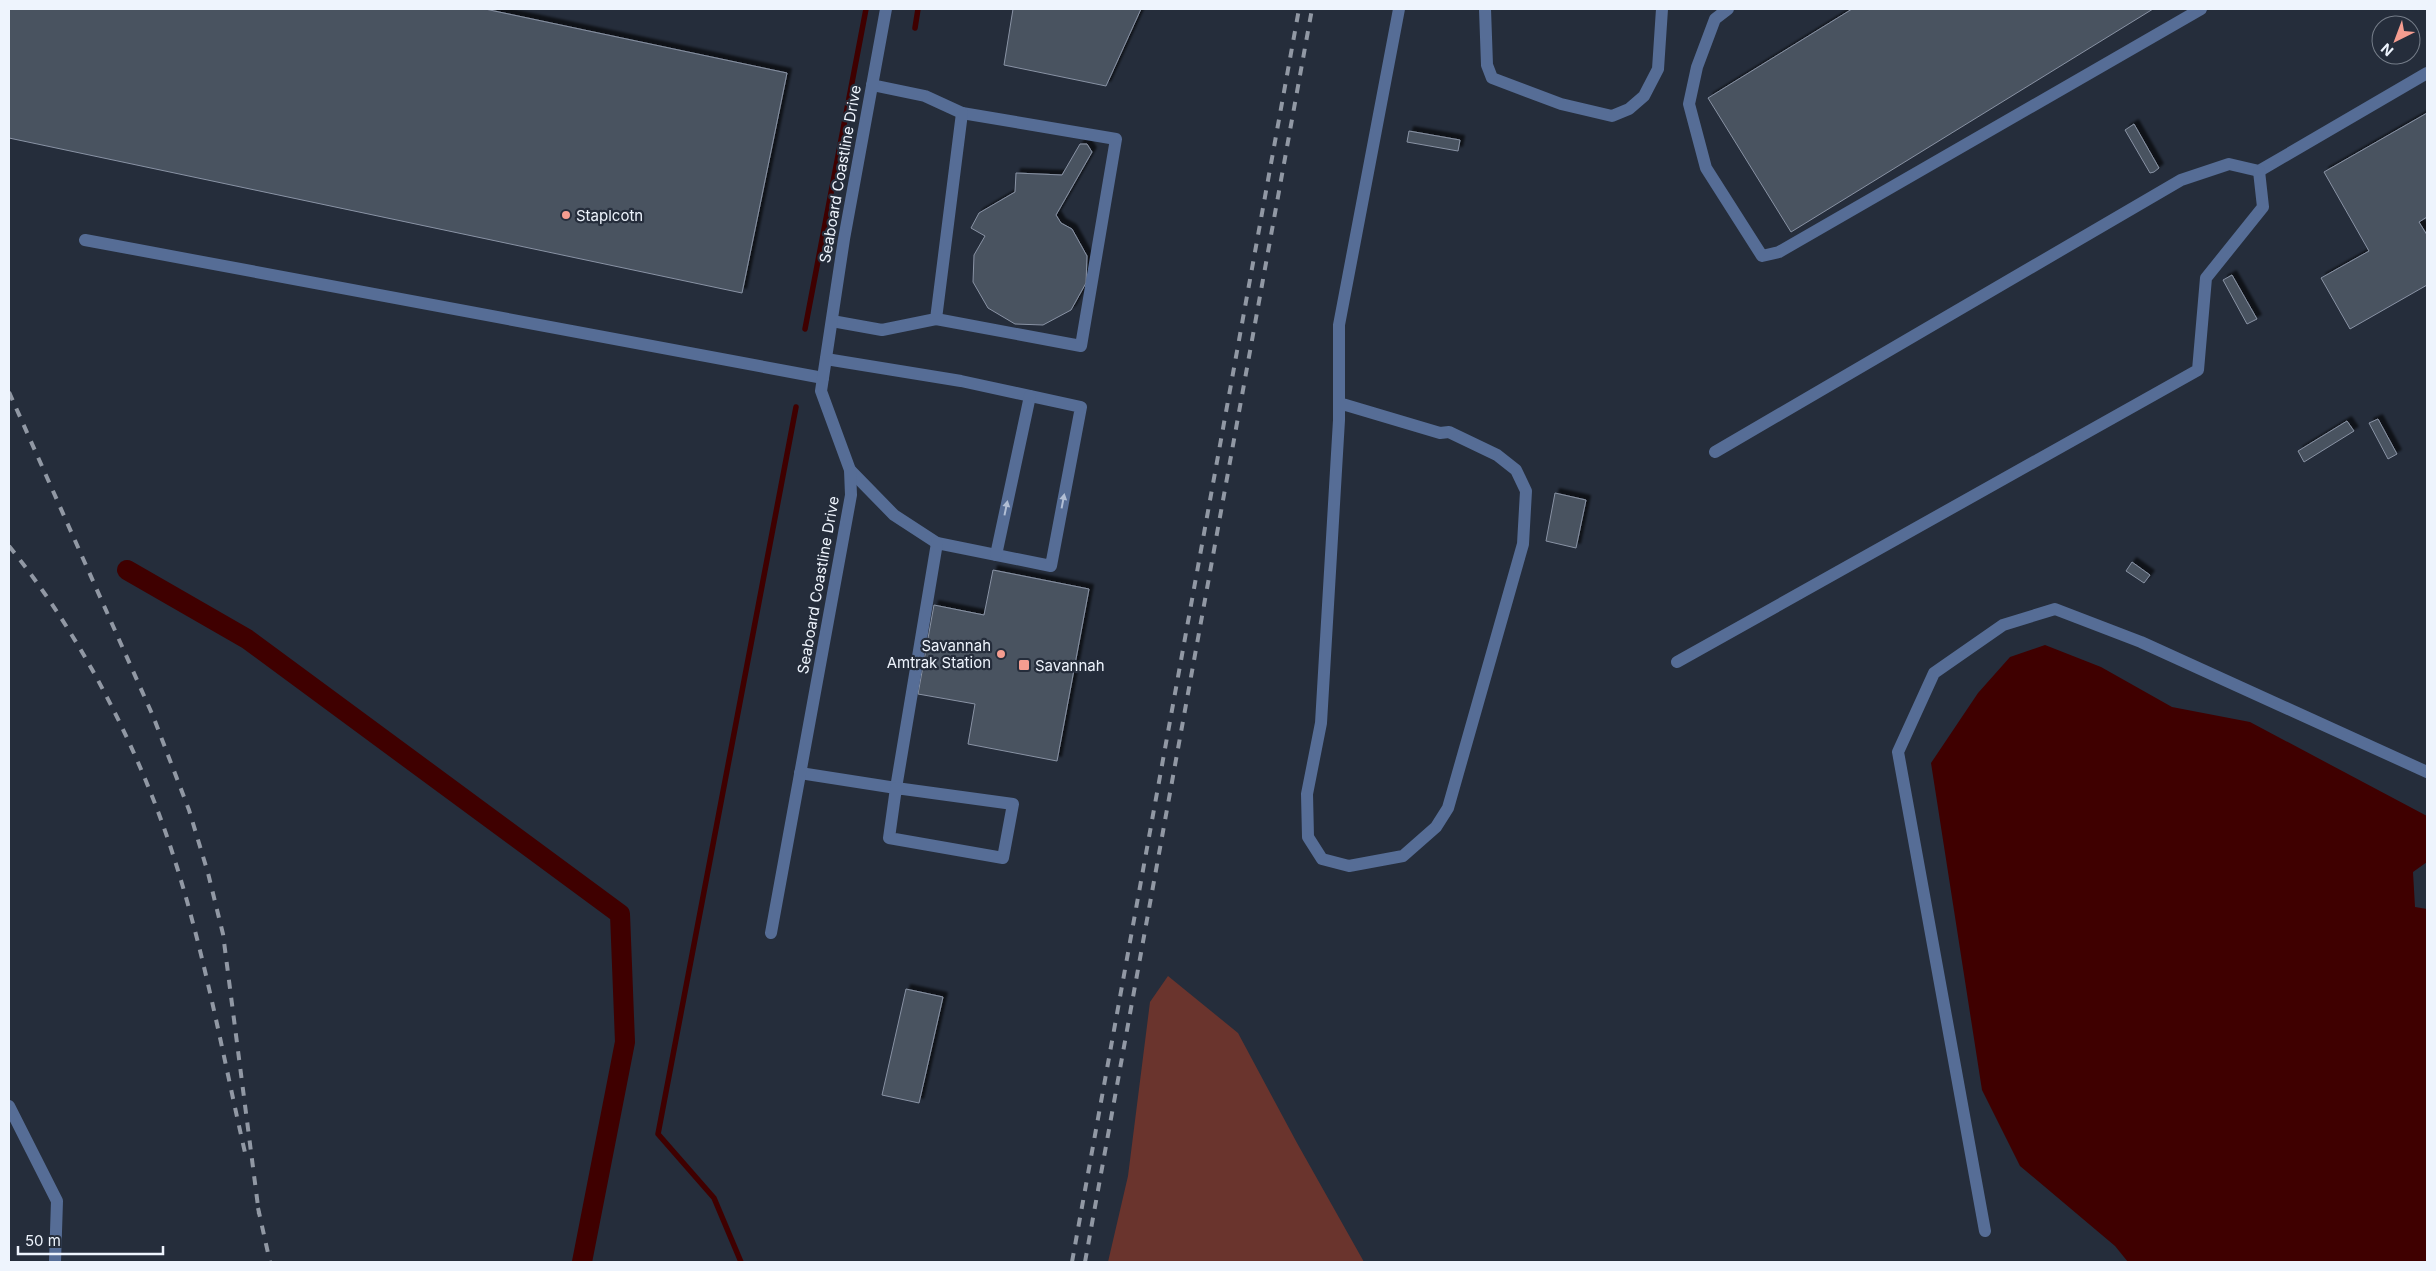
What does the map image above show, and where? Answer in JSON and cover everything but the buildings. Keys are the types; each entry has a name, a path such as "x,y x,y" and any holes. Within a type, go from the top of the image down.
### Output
{"street":[{"name":"Seaboard Coastline Drive","path":"771,933 851,495 850,470 821,391 886,9"},
{"path":"1339,403 1440,432 1449,432 1497,455 1516,470 1526,492 1523,544 1448,808 1436,827 1403,856 1348,866 1322,860 1308,837 1307,794 1321,723 1339,403 1339,325 1399,9"},
{"path":"1485,9 1487,65 1492,78 1561,104 1612,116 1629,109 1644,96 1658,69 1662,9"},
{"path":"1728,9 1715,19 1697,67 1688,104 1706,168 1762,256 1779,252 2201,9"},
{"path":"1715,452 2182,180 2229,164 2259,171 2427,73"},
{"path":"832,322 882,330 936,319 1081,346 1116,140 962,113 925,96 872,85"},
{"path":"936,319 962,113"},
{"path":"1677,662 2198,370 2206,278 2263,207 2259,171"},
{"path":"86,240 823,378"},
{"path":"826,359 961,381 1081,407 1051,566 937,543 894,515 850,470"},
{"path":"996,555 1030,396"},
{"path":"800,773 896,788 1013,804 1003,858 889,838 896,788 937,543"},
{"path":"1985,1231 1898,752 1934,672 2002,624 2055,609 2150,646 2427,772"},
{"path":"9,1106 57,1200 55,1261"}],"shaded area":[{"path":"2045,645 2101,667 2172,707 2250,722 2427,816 2427,862 2413,872 2415,907 2427,909 2427,1262 2128,1262 2115,1246 2020,1166 1982,1090 1931,763 1978,693 2010,657"},
{"path":"1168,976 1238,1033 1364,1262 1108,1262 1128,1176 1150,1002"}],"waterway":[{"path":"805,329 866,9"},
{"path":"915,28 918,9"},
{"path":"741,1262 714,1198 658,1134 796,407"},
{"path":"127,570 247,639 620,914 625,1042 582,1262"}],"railway":[{"path":"1072,1262 1299,9"},
{"path":"1085,1262 1312,9"},
{"path":"9,392 153,716 189,810 208,873 223,934 259,1214"},
{"path":"9,546 51,603 106,694 150,791 181,880 194,926 246,1157"},
{"path":"258,1208 270,1262"}],"place":[{"name":"Staplcotn","path":"566,215"},
{"name":"Savannah Amtrak Station","path":"1001,654"},
{"name":"Savannah","path":"1024,665"}]}
